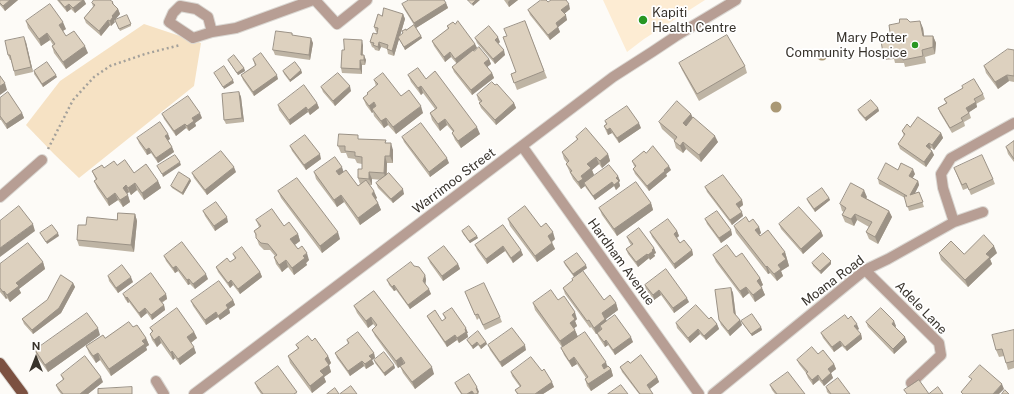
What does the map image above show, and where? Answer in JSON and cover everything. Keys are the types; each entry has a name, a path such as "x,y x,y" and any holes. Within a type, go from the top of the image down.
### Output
{"main road":[{"path":"0,363 23,394"}],"street":[{"path":"212,32 208,17 196,9 180,6 173,12 169,22 193,38 212,32 236,28 314,0 337,24 367,0"},
{"name":"Warrimoo Street","path":"194,394 613,77 681,32 736,0"},
{"path":"954,222 942,188 941,174 951,158 1014,123"},
{"name":"Hardham Avenue","path":"522,146 699,394"},
{"path":"0,196 42,160"},
{"name":"Moana Road","path":"713,394 865,270 888,259 954,222 983,212"},
{"name":"Adele Lane","path":"865,270 939,343 941,355 910,383"},
{"path":"156,381 164,394"}],"path":[{"path":"42,160 73,100 94,77 110,66 145,54 186,43 193,38"}],"shaded area":[{"name":"Kapiti Health Centre","path":"603,0 705,0 644,39 627,52"},
{"path":"144,24 201,43 194,86 79,178 26,125 60,81"}],"building":[{"path":"0,0 10,0 3,6 0,3"},
{"path":"59,0 83,0 73,8 69,4 65,7"},
{"path":"94,0 110,0 118,9 110,21 108,20 99,31 84,18 95,5 92,3"},
{"path":"409,0 444,0 446,3 414,23 402,4"},
{"path":"468,0 476,0 472,4"},
{"path":"541,0 546,0 548,2 551,0 566,0 569,4 561,10 566,15 556,23 558,27 548,35 528,10"},
{"path":"50,4 63,22 59,25 66,36 74,31 85,46 63,62 52,46 55,44 47,33 39,39 26,21"},
{"path":"384,8 403,14 392,51 387,49 388,45 379,42 378,47 373,45 374,43 370,42 373,33 377,34 378,28 374,27 378,14 382,16"},
{"path":"127,15 131,24 119,29 115,20"},
{"name":"Mary Potter Community Hospice","path":"900,19 907,19 910,22 920,21 923,36 933,36 933,47 922,50 923,56 903,60 901,56 893,56 892,52 883,53 881,41 891,40 889,25 899,23"},
{"path":"458,21 475,44 455,59 450,52 444,57 432,41 449,28 447,26 453,22 455,24"},
{"path":"525,21 544,71 514,83 511,74 516,72 503,37 507,36 504,29"},
{"path":"414,25 421,36 404,47 398,37 403,33 402,31"},
{"path":"489,26 498,37 495,40 504,50 493,59 475,38"},
{"path":"276,31 311,38 309,55 273,50"},
{"path":"727,35 745,66 697,94 679,63"},
{"path":"24,37 31,67 14,71 5,41"},
{"path":"344,39 362,40 361,55 364,55 364,60 360,60 360,69 341,68"},
{"path":"479,47 489,59 484,63 492,73 471,90 452,67"},
{"path":"1008,49 1014,50 1014,76 1007,75 995,82 984,66"},
{"path":"261,53 277,75 253,92 241,75 256,65 253,59"},
{"path":"234,55 244,68 237,73 228,60"},
{"path":"47,62 56,75 42,84 34,71"},
{"path":"295,62 301,70 290,80 283,71"},
{"path":"224,66 233,80 223,87 214,73"},
{"path":"418,68 426,79 435,71 477,127 458,141 452,133 454,131 445,119 438,124 430,113 437,108 421,86 418,88 408,75"},
{"path":"338,73 350,86 333,101 321,87"},
{"path":"383,73 401,96 409,90 421,106 393,127 386,118 381,121 372,109 376,106 374,102 369,106 363,98 378,84 374,80"},
{"path":"0,76 5,83 0,86"},
{"path":"974,79 983,94 974,99 976,102 966,108 969,113 961,118 963,121 950,128 938,108 947,103 944,99 963,88 962,86"},
{"path":"492,82 495,85 497,84 514,103 495,120 479,103 482,101 477,95"},
{"path":"304,85 317,103 308,110 306,107 289,120 278,105"},
{"path":"8,92 22,113 6,124 0,116 0,98"},
{"path":"239,92 242,118 224,120 222,94"},
{"path":"188,96 200,113 192,118 194,121 187,126 185,124 174,131 162,114"},
{"path":"871,100 878,108 865,118 858,110"},
{"path":"677,101 691,114 683,123 686,126 693,117 715,136 699,155 683,142 680,146 674,141 677,137 659,122"},
{"path":"627,106 639,123 617,138 610,128 607,130 604,126 607,124 605,121"},
{"path":"918,117 941,133 932,145 929,143 926,146 932,151 924,162 898,144 905,134 902,131 907,124 910,127"},
{"path":"160,122 168,134 165,136 172,147 156,158 149,148 146,150 137,138"},
{"path":"421,123 447,158 429,172 402,137"},
{"path":"586,128 608,154 600,161 596,157 587,164 591,168 581,176 583,179 578,182 570,172 572,171 566,164 569,161 562,152 578,139 576,137"},
{"path":"339,134 358,135 358,139 386,140 385,143 391,143 390,156 385,156 384,173 369,172 369,179 358,178 358,169 362,169 362,157 355,156 355,152 345,151 345,146 338,146"},
{"path":"305,135 320,154 304,165 290,146"},
{"path":"1014,141 1014,159 1006,147"},
{"path":"653,146 669,166 647,186 633,169 636,166 632,161 644,151 646,153"},
{"path":"221,151 234,167 205,190 192,173"},
{"path":"175,155 180,162 162,174 157,166"},
{"path":"982,155 993,179 969,190 966,183 962,185 954,168"},
{"path":"335,157 342,167 336,171 339,175 346,170 358,186 366,180 374,191 372,194 378,203 358,218 341,195 334,200 314,172"},
{"path":"125,160 134,173 146,164 158,181 142,193 135,183 128,188 126,185 123,188 128,195 120,200 115,193 107,199 94,181 97,179 92,171 102,165 104,168 114,161 117,165"},
{"path":"886,163 898,170 901,163 913,169 909,176 918,181 910,195 919,192 923,202 907,207 904,196 907,196 878,179"},
{"path":"609,165 618,176 616,178 619,181 614,185 612,182 593,196 584,183"},
{"path":"179,172 190,179 182,193 171,186"},
{"path":"389,173 403,189 391,199 376,183"},
{"path":"723,175 742,200 736,204 742,212 730,220 705,187"},
{"path":"297,178 338,232 320,246 278,191"},
{"path":"636,182 651,203 614,229 599,208"},
{"path":"851,183 864,190 861,196 889,211 875,237 866,232 872,222 855,214 851,219 842,215 846,208 840,204"},
{"path":"822,188 829,198 814,209 807,199"},
{"path":"216,202 227,217 214,226 203,211"},
{"path":"19,206 33,224 0,248 0,221"},
{"path":"525,206 541,227 546,223 553,232 548,236 552,243 535,256 508,219"},
{"path":"799,207 821,231 801,249 779,224"},
{"path":"272,209 284,226 289,222 298,234 290,239 298,249 302,246 307,253 303,256 305,258 292,268 286,260 279,265 274,257 277,255 268,244 261,243 256,238 254,231 261,226 256,220"},
{"path":"717,211 731,230 719,238 705,219"},
{"path":"118,213 135,214 131,245 77,240 78,225 86,225 87,217 117,220"},
{"path":"746,217 749,222 753,219 759,227 755,230 760,236 768,230 785,252 782,254 786,259 778,265 781,269 774,274 767,266 766,267 734,226"},
{"path":"668,219 677,231 674,234 680,243 684,240 692,250 674,264 650,232"},
{"path":"52,225 58,233 46,242 40,233"},
{"path":"503,225 521,250 511,258 503,246 486,259 475,245"},
{"path":"469,226 477,236 469,241 462,231"},
{"path":"639,228 654,248 648,255 647,254 636,262 626,249 633,244 627,237"},
{"path":"984,235 994,246 986,254 990,257 965,280 939,253 951,241 964,254"},
{"path":"182,242 206,274 193,284 189,279 187,280 176,266 173,268 164,256"},
{"path":"28,243 43,262 16,283 19,286 7,295 0,288 0,264"},
{"path":"727,245 736,257 742,253 760,278 757,281 762,288 753,295 746,287 740,291 713,255"},
{"path":"444,246 458,264 442,276 428,258"},
{"path":"242,247 260,272 238,289 231,280 228,283 216,267 227,258 230,262 236,258 233,254"},
{"path":"577,253 586,265 573,274 564,262"},
{"path":"823,253 831,261 820,271 812,263"},
{"path":"411,262 414,266 419,267 425,275 423,281 429,289 408,305 394,285 392,287 387,280"},
{"path":"122,265 131,277 116,288 108,276"},
{"path":"666,269 687,298 673,308 659,290 653,295 645,285"},
{"path":"583,271 604,300 610,295 616,303 602,313 605,319 594,328 589,320 587,321 563,288"},
{"path":"151,273 166,294 159,299 164,305 151,315 145,308 139,313 123,294"},
{"path":"61,275 73,283 59,308 32,330 22,319 47,300"},
{"path":"219,281 233,300 226,305 228,308 218,316 216,312 205,320 191,301"},
{"path":"484,283 500,317 483,325 478,314 475,315 465,292"},
{"path":"731,288 734,313 740,320 728,331 719,320 715,290"},
{"path":"551,290 558,300 564,296 575,312 572,315 575,319 570,323 575,330 560,341 533,303"},
{"path":"374,291 432,367 412,382 400,366 405,363 401,357 396,361 372,330 377,325 371,317 366,321 354,306"},
{"path":"696,305 709,319 711,317 717,324 704,336 698,329 688,338 676,323"},
{"path":"177,308 194,332 187,337 194,347 178,359 172,351 171,353 159,336 154,340 150,334 153,331 150,328"},
{"path":"452,308 466,328 466,332 457,338 455,335 445,342 427,316 435,310 442,321 446,318 443,314"},
{"path":"881,308 894,321 892,324 905,337 893,349 866,322"},
{"path":"87,313 98,328 45,365 35,350"},
{"path":"752,314 761,327 751,334 741,321"},
{"path":"615,315 631,337 613,350 606,340 604,342 597,333 602,329 600,326"},
{"path":"845,315 848,319 851,316 857,324 854,326 861,334 845,347 840,341 832,347 821,333"},
{"path":"129,322 133,327 137,325 146,338 142,341 145,344 109,369 98,353 93,356 86,346 103,335 105,338"},
{"path":"512,328 525,345 500,362 488,345"},
{"path":"1014,330 1014,361 1006,363 1002,349 996,350 992,335"},
{"path":"478,331 486,342 480,346 477,342 472,346 467,340"},
{"path":"358,332 374,353 369,356 372,359 365,364 362,361 348,371 335,353 349,343 347,340"},
{"path":"585,332 606,362 602,365 604,369 608,366 611,369 588,384 585,379 588,377 574,357 569,361 561,348"},
{"path":"308,336 312,341 315,338 328,356 325,359 329,365 320,371 324,375 310,386 288,356 299,348 296,345"},
{"path":"812,347 818,354 823,350 834,364 828,369 831,373 822,381 818,375 812,380 806,373 808,372 797,360"},
{"path":"384,352 394,365 384,373 374,360"},
{"path":"641,355 657,377 647,385 653,394 640,394 620,367 628,361 630,363"},
{"path":"85,356 101,377 80,394 63,394 56,385 64,379 61,375"},
{"path":"531,357 542,371 544,369 552,382 535,394 518,394 515,390 521,386 511,372"},
{"path":"980,365 1002,384 993,394 963,394 961,392 972,379 969,377"},
{"path":"278,366 297,392 294,394 263,394 255,383"},
{"path":"788,372 805,394 777,394 770,385"},
{"path":"469,374 477,387 478,393 474,394 472,391 467,394 462,394 455,383"},
{"path":"838,378 850,394 831,394 826,387"},
{"path":"919,380 929,394 907,394 904,390"},
{"path":"621,385 628,394 608,394"},
{"path":"351,386 357,394 340,394"},
{"path":"132,387 132,394 98,394 98,389"},
{"path":"938,387 943,394 929,394"},
{"path":"335,388 339,394 327,394"},
{"path":"1005,390 1009,394 1002,394"}],"place":[{"name":"Kapiti Health Centre","path":"643,20"},
{"name":"Mary Potter Community Hospice","path":"915,45"}]}
